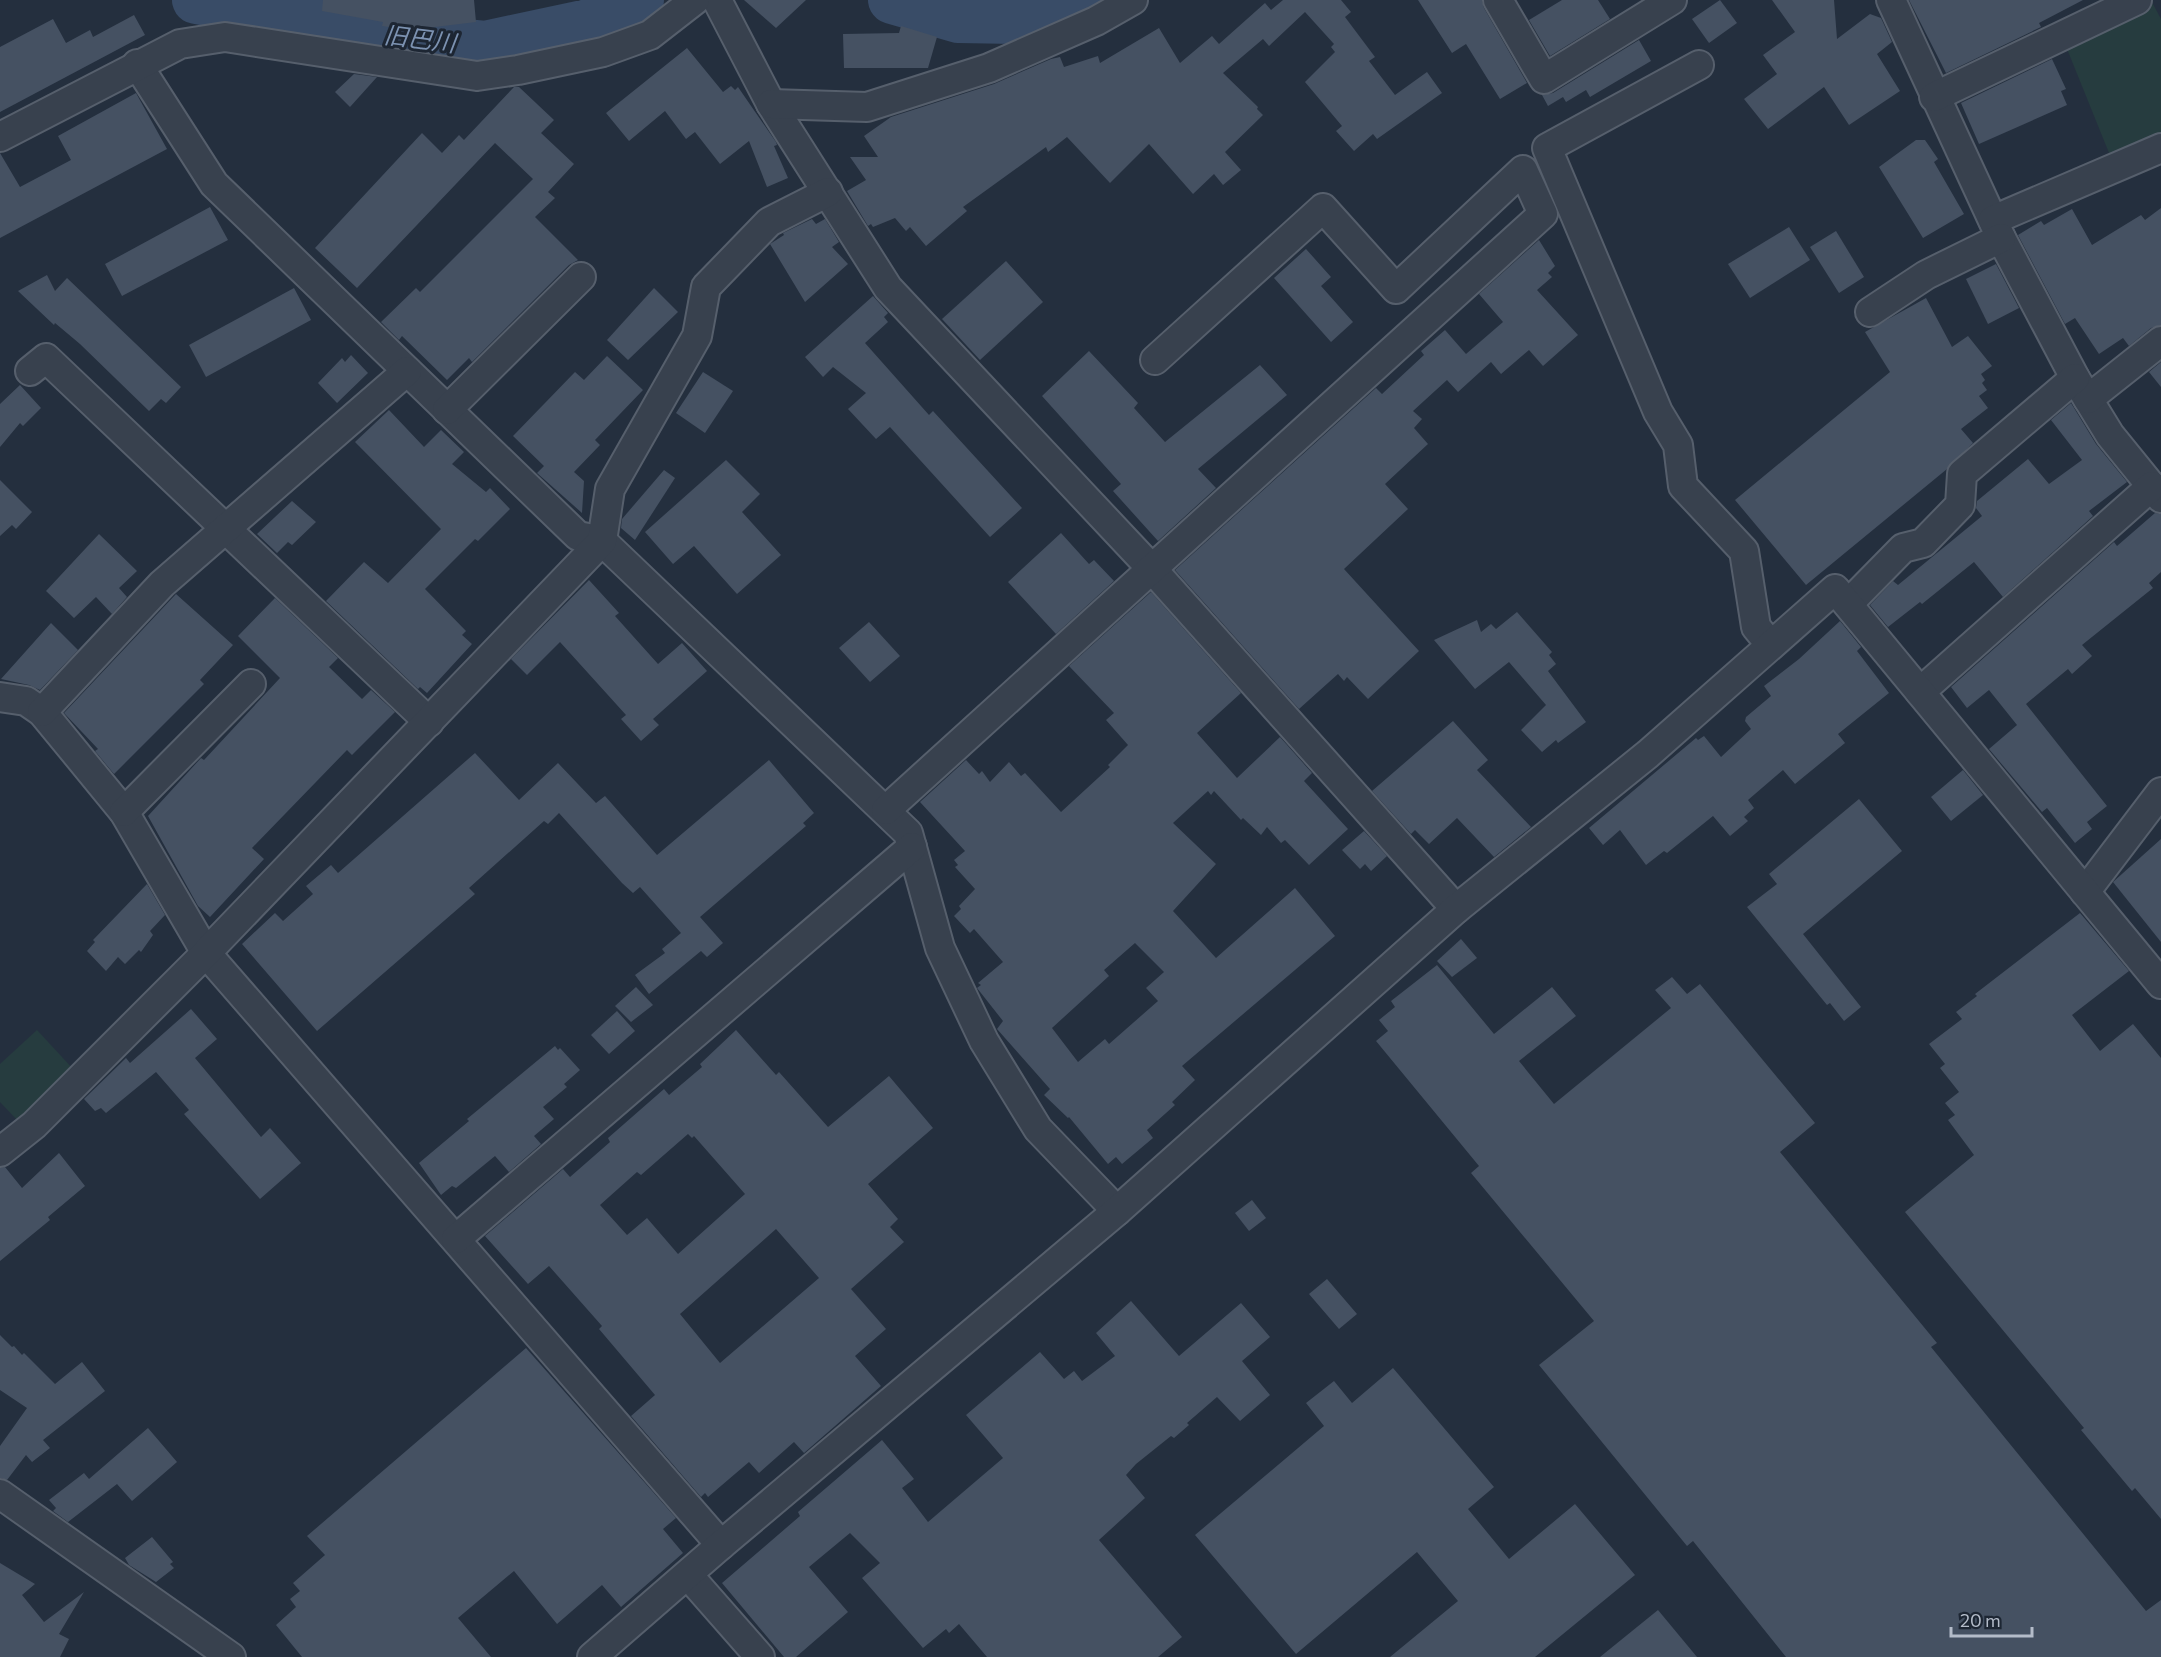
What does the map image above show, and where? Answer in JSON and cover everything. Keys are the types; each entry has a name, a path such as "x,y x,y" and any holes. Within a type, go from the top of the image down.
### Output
{"street":[{"path":"0,137 137,64 180,44 225,37 477,76 518,70 592,54 631,42 650,35 695,0"},
{"path":"717,0 771,104 888,288 1152,569 1456,909"},
{"path":"771,104 867,107 989,68 1096,21 1133,0"},
{"path":"1498,0 1544,79 1672,0"},
{"path":"1891,0 1997,229 2081,388 2110,435 2156,492 1920,692"},
{"path":"1934,97 2137,0"},
{"path":"137,64 214,184 578,536 602,541 908,833 940,948 984,1041 1038,1129 1117,1211"},
{"path":"1699,66 1547,148 1658,412 1678,445 1683,486 1744,551 1756,627 1771,645"},
{"path":"1870,312 1997,229 2161,148"},
{"path":"886,810 1543,214 1523,170 1396,289 1323,208 1155,360"},
{"path":"0,1152 34,1125 206,953 602,541 610,489 697,336 706,287 769,222 828,192"},
{"path":"447,410 581,277"},
{"path":"1848,604 1903,548 1923,543 1960,505 1962,474 2081,388 2161,341"},
{"path":"30,371 46,358 429,722"},
{"path":"42,712 162,584 407,370"},
{"path":"592,1657 721,1545 1117,1211 1456,909 1648,754 1835,589 2161,984"},
{"path":"124,812 251,684"},
{"path":"0,697 26,701 42,712 124,812 206,953 721,1545"},
{"path":"2085,892 2161,792"},
{"path":"456,1239 912,847"},
{"path":"0,1494 231,1657"},
{"path":"688,1575 760,1657"}],"green space":[{"path":"2153,4 2161,19 2161,133 2109,153 2065,44"},
{"path":"37,1030 74,1070 18,1121 0,1102 0,1064"}],"building":[{"path":"323,0 474,0 476,22 410,30 382,26 383,22 322,11"},
{"path":"744,0 806,0 776,28"},
{"path":"1283,0 1341,0 1351,12 1345,17 1375,57 1369,61 1395,95 1427,72 1442,93 1377,139 1373,134 1354,151 1336,131 1342,126 1305,82 1335,52 1331,47 1334,44 1305,12 1269,46 1263,39 1223,73 1258,107 1257,109 1263,115 1225,152 1241,170 1223,185 1214,174 1193,194 1149,144 1110,183 1067,137 1048,152 1046,147 963,207 967,211 926,246 910,227 906,231 895,218 873,227 871,224 868,226 847,191 866,180 850,157 878,157 864,136 891,117 994,84 1051,59 1060,57 1064,67 1098,56 1100,63 1159,28 1180,63 1212,36 1219,44 1265,3 1271,10"},
{"path":"1418,0 1482,0 1484,8 1527,83 1500,99 1466,44 1452,53"},
{"path":"1562,0 1598,0 1610,19 1550,56 1529,20"},
{"path":"1720,0 1737,23 1709,43 1692,19"},
{"path":"1772,0 1834,0 1837,39 1870,14 1881,18 1892,42 1877,54 1900,91 1849,125 1824,87 1768,129 1744,99 1777,74 1763,55 1795,32"},
{"path":"1909,0 2083,0 2039,23 2041,27 1946,73"},
{"path":"134,15 145,35 0,112 0,47 53,19 66,43 90,30 93,37"},
{"path":"901,26 937,37 928,68 844,68 843,34 899,33"},
{"path":"1639,40 1651,61 1590,97 1586,90 1566,102 1563,97 1548,106 1542,95 1553,93"},
{"path":"687,48 723,92 731,86 735,90 738,87 776,142 777,145 774,146 788,178 767,187 749,141 720,164 695,132 686,139 665,111 629,141 606,113"},
{"path":"2052,59 2066,89 2061,91 2067,105 1979,144 1961,103"},
{"path":"354,74 377,77 350,107 335,92"},
{"path":"514,87 519,87 554,120 541,133 574,164 548,192 555,198 535,217 578,260 569,265 472,362 469,358 447,380 402,336 399,340 381,322 416,288 420,292 533,179 495,143 357,288 315,248 422,133 442,153 459,135 464,140"},
{"path":"136,93 167,149 0,238 0,153 20,187 71,160 58,136"},
{"path":"1916,140 1925,140 1938,159 1934,162 1964,214 1923,238 1879,167"},
{"path":"210,207 228,240 122,296 105,264"},
{"path":"2161,208 2161,325 2151,328 2129,346 2123,338 2099,354 2075,318 2065,324 2018,235 2041,221 2044,225 2072,209 2092,245 2141,215 2145,220"},
{"path":"812,219 816,224 825,219 839,242 832,247 848,264 805,302 770,244 784,235 783,233"},
{"path":"1789,227 1810,260 1750,298 1728,264"},
{"path":"1836,231 1864,277 1839,293 1810,247"},
{"path":"1539,240 1555,266 1548,273 1552,277 1537,290 1578,335 1543,366 1529,350 1501,374 1491,362 1458,392 1447,380 1413,411 1422,419 1414,428 1428,444 1385,484 1408,509 1344,569 1419,651 1368,699 1347,677 1344,681 1338,674 1299,709 1175,570 1376,388 1382,394 1424,355 1421,351 1445,330 1466,354 1503,322 1479,294"},
{"path":"1306,249 1331,277 1321,286 1353,322 1331,342 1274,278"},
{"path":"1006,261 1043,302 980,360 942,319"},
{"path":"1996,264 2019,308 1988,324 1966,279"},
{"path":"47,275 55,291 67,278 181,387 166,403 161,399 149,411 80,344 55,323 54,325 18,291"},
{"path":"294,288 311,320 206,377 189,345"},
{"path":"654,288 678,312 628,360 607,340"},
{"path":"873,296 888,313 884,317 888,322 865,343 929,415 933,411 1022,508 990,537 890,427 876,439 848,409 866,393 833,367 823,377 805,357"},
{"path":"1926,298 1952,347 1968,336 1992,366 1981,374 1985,380 1982,383 1987,390 1979,396 1988,408 1961,429 1973,443 1947,469 1806,585 1735,500 1890,372 1865,332"},
{"path":"1089,351 1138,403 1134,408 1165,442 1260,365 1287,395 1198,469 1216,488 1158,541 1113,491 1121,484 1042,396"},
{"path":"351,355 368,373 337,403 318,383 342,358 345,362"},
{"path":"607,356 643,390 595,440 600,445 574,472 584,481 582,513 537,473 544,466 513,436 575,372 584,380"},
{"path":"2161,362 2161,387 2149,372"},
{"path":"703,372 733,391 705,433 676,413"},
{"path":"20,385 41,408 23,426 20,423 0,447 0,404"},
{"path":"2071,403 2096,444 2127,482 2089,511 2093,516 2003,597 1974,562 1922,604 1920,602 1888,627 1870,605 1893,581 1898,585 1982,516 1976,508 1977,501 2028,459 2049,484 2082,460 2051,420"},
{"path":"389,410 424,447 441,430 464,452 452,464 486,492 490,488 510,509 478,541 475,539 425,589 466,631 462,635 472,644 427,693 420,687 418,689 326,601 364,562 388,583 441,529 355,442"},
{"path":"726,460 760,494 742,512 781,555 737,594 694,546 673,564 645,532"},
{"path":"664,470 675,478 635,540 621,528 622,519"},
{"path":"0,480 32,512 16,529 12,525 0,536"},
{"path":"292,501 316,522 292,545 288,542 277,553 257,534"},
{"path":"2155,513 2161,514 2161,572 2149,583 2153,588 2082,645 2092,656 2072,674 2068,669 2026,704 2107,806 2087,822 2092,829 2075,843 2047,808 2042,812 1989,749 2017,725 1989,690 1967,708 1951,687 2114,542 2117,546"},
{"path":"1061,533 1089,564 1094,560 1114,581 1056,634 1008,582"},
{"path":"99,534 137,571 119,588 127,597 112,614 96,597 74,618 46,591"},
{"path":"589,580 619,613 615,616 658,664 682,643 707,671 653,719 659,725 641,741 621,719 626,715 560,642 527,675 511,659"},
{"path":"1151,592 1241,693 1197,733 1237,778 1280,737 1312,773 1304,781 1348,829 1309,865 1285,840 1281,843 1267,827 1261,835 1243,818 1241,820 1214,791 1211,795 1208,791 1173,823 1216,864 1173,911 1216,958 1295,888 1335,936 1182,1066 1195,1080 1172,1102 1175,1105 1147,1130 1153,1138 1122,1164 1116,1157 1108,1164 1069,1117 1044,1095 1050,1089 997,1029 1003,1021 977,988 981,985 978,983 1003,962 974,929 970,933 954,916 961,909 959,906 975,889 955,867 958,865 954,860 965,851 920,802 966,760 979,774 982,771 990,782 1009,762 1021,776 1025,773 1061,812 1110,767 1108,765 1128,745 1106,720 1114,713 1069,666","holes":["1135,943 1164,972 1146,988 1158,1001 1109,1044 1105,1039 1078,1062 1052,1028 1109,976 1104,970"]},
{"path":"176,594 233,645 200,680 204,684 114,774 95,751 98,749 64,713"},
{"path":"275,598 338,658 329,667 362,699 371,690 395,712 352,755 347,750 252,848 264,859 210,917 198,906 148,816 280,678 238,636"},
{"path":"1517,612 1552,652 1549,655 1556,664 1548,671 1586,722 1558,743 1556,740 1542,752 1521,730 1546,705 1509,662 1475,689 1434,640 1477,620 1481,632 1491,624 1496,629"},
{"path":"1840,621 1861,647 1857,651 1889,693 1838,734 1845,743 1795,784 1783,770 1748,800 1754,808 1744,817 1748,821 1730,836 1713,816 1667,853 1664,851 1646,865 1620,830 1603,845 1589,828 1696,738 1698,740 1704,736 1721,757 1751,729 1745,721 1746,717 1771,696 1764,686 1799,659"},
{"path":"869,622 900,656 870,682 839,648"},
{"path":"51,623 78,650 40,690 29,685 1,679"},
{"path":"1453,721 1488,760 1477,770 1531,827 1494,857 1457,818 1429,844 1415,830 1411,834 1372,791"},
{"path":"475,753 519,800 558,763 596,803 605,796 657,855 769,760 814,813 803,823 806,826 700,917 723,943 707,957 701,951 649,994 635,975 665,953 662,949 681,933 640,887 633,893 622,883 559,813 548,824 544,821 469,888 475,894 317,1031 242,944 275,913 283,921 313,894 306,886 331,865 338,873"},
{"path":"1963,770 1983,795 1951,821 1931,797"},
{"path":"1859,799 1902,851 1803,934 1861,1007 1844,1021 1830,1003 1827,1005 1747,907 1777,884 1769,874"},
{"path":"1364,831 1387,856 1371,871 1365,864 1360,869 1342,850"},
{"path":"2161,839 2161,942 2113,882"},
{"path":"147,884 165,915 150,931 153,935 141,952 139,950 125,964 118,957 106,971 87,951 95,942 93,940"},
{"path":"2080,913 2129,971 2072,1015 2100,1051 2133,1024 2161,1058 2161,1519 2135,1488 2132,1491 2081,1430 2084,1428 1905,1212 1974,1155 1948,1120 1955,1115 1945,1103 1959,1092 1940,1068 1945,1064 1929,1044 1962,1019 1956,1012 1977,996 1975,994"},
{"path":"1461,939 1477,958 1452,977 1437,961"},
{"path":"1437,965 1494,1034 1552,987 1576,1016 1519,1061 1554,1104 1671,1008 1655,990 1672,977 1687,994 1700,984 1815,1123 1780,1152 1937,1343 1931,1347 2146,1611 2161,1600 2161,1657 1786,1657 1693,1541 1687,1546 1539,1365 1594,1321 1471,1173 1479,1166 1376,1041 1388,1031 1379,1020 1395,1007 1391,1001"},
{"path":"636,987 653,1005 631,1022 615,1006"},
{"path":"191,1009 217,1039 195,1058 261,1137 270,1128 301,1163 260,1199 184,1114 189,1110 156,1072 106,1113 101,1108 95,1111 84,1099 126,1058 130,1063"},
{"path":"617,1011 635,1031 609,1054 591,1035"},
{"path":"736,1030 776,1075 779,1072 828,1127 889,1076 933,1128 868,1184 898,1219 890,1227 904,1242 851,1289 886,1329 855,1356 881,1386 804,1453 794,1442 759,1473 749,1462 708,1497 705,1493 701,1497 631,1416 655,1395 599,1329 602,1326 549,1266 528,1284 485,1236 563,1169 570,1177 610,1142 608,1138 664,1089 669,1095 702,1067 700,1064","holes":["688,1134 692,1138 694,1136 745,1194 678,1254 647,1218 627,1235 600,1205 637,1172 641,1175","776,1229 819,1278 720,1363 680,1314"]},
{"path":"555,1046 558,1050 560,1048 580,1070 564,1084 567,1087 543,1107 554,1119 534,1136 541,1144 509,1172 495,1156 456,1188 452,1186 441,1195 419,1163 469,1121 467,1119"},
{"path":"59,1153 85,1186 48,1217 50,1220 0,1261 0,1168 5,1167 22,1188"},
{"path":"1252,1200 1266,1218 1249,1231 1235,1213"},
{"path":"1327,1279 1357,1314 1339,1329 1309,1294"},
{"path":"1131,1301 1179,1356 1241,1303 1270,1337 1242,1361 1270,1395 1240,1421 1217,1397 1187,1423 1189,1425 1174,1438 1171,1436 1136,1464 1126,1475 1145,1498 1099,1540 1182,1637 1158,1657 987,1657 959,1624 949,1633 946,1629 923,1648 862,1578 880,1563 850,1533 809,1567 848,1612 796,1657 784,1657 722,1583 800,1516 798,1512 882,1440 914,1479 902,1488 928,1522 1003,1458 966,1415 1040,1352 1064,1379 1074,1371 1082,1381 1115,1356 1096,1333"},
{"path":"0,1335 22,1355 24,1353 55,1384 82,1362 105,1391 43,1440 50,1448 32,1462 26,1455 7,1480 0,1478 0,1446 27,1408 0,1390"},
{"path":"526,1348 676,1518 663,1529 683,1553 621,1607 602,1585 557,1624 514,1571 458,1618 491,1657 302,1657 276,1625 296,1607 290,1599 300,1591 293,1583 325,1555 307,1536"},
{"path":"1393,1368 1494,1487 1468,1509 1509,1559 1575,1504 1635,1575 1535,1657 1390,1657 1458,1601 1417,1552 1296,1654 1195,1535 1324,1426 1306,1403 1334,1381 1352,1403"},
{"path":"148,1428 177,1462 132,1501 117,1484 68,1522 53,1511 56,1508 49,1500 84,1473 89,1479"},
{"path":"152,1537 173,1562 170,1564 174,1568 156,1582 129,1565 125,1558"},
{"path":"0,1563 35,1584 22,1595 44,1622 84,1592 59,1634 69,1639 60,1657 0,1657"},
{"path":"1658,1610 1697,1657 1600,1657"}],"waterway":[{"name":"旧巴川","path":"196,0 395,36 485,45 588,23 640,0"},
{"name":"旧巴川","path":"892,0 958,19 1016,20 1084,0"}]}
